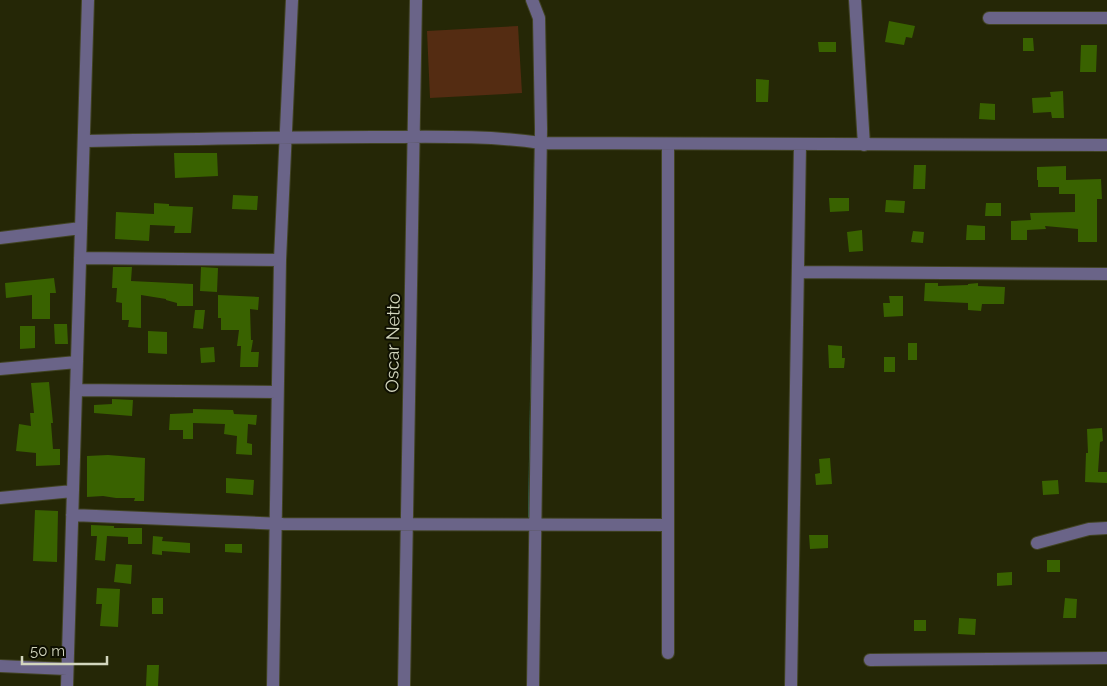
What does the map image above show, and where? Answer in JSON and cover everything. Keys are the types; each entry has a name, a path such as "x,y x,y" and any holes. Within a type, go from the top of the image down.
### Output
{"street":[{"path":"67,686 88,0"},
{"path":"273,686 280,260 292,0"},
{"name":"Oscar Netto","path":"404,686 416,0"},
{"path":"532,0 539,18 541,144 533,686"},
{"path":"855,0 864,145"},
{"path":"989,18 1107,18"},
{"path":"84,141 287,137 414,137 515,139 541,144 1107,145"},
{"path":"668,144 668,653"},
{"path":"791,686 800,145"},
{"path":"0,238 81,228"},
{"path":"80,258 280,260"},
{"path":"798,272 1107,274"},
{"path":"0,370 77,362"},
{"path":"76,390 277,392"},
{"path":"0,498 73,491"},
{"path":"72,515 275,524 668,525"},
{"path":"1037,543 1089,529 1107,528"},
{"path":"870,660 1107,658"},
{"path":"0,666 68,669"}],"shaded area":[{"path":"518,26 522,93 430,98 427,31"}],"water":[{"path":"534,157 535,157 528,518"}],"building":[{"path":"889,21 915,26 912,38 906,37 904,45 885,42"},
{"path":"1023,38 1033,38 1034,51 1023,51"},
{"path":"818,42 836,42 836,52 819,52"},
{"path":"1081,45 1097,45 1096,72 1080,72"},
{"path":"756,79 769,80 768,102 756,102"},
{"path":"1063,91 1064,118 1052,118 1051,112 1033,113 1032,98 1051,97 1050,92"},
{"path":"980,103 995,104 995,120 979,119"},
{"path":"174,153 217,153 218,176 175,178"},
{"path":"914,165 926,165 925,189 913,189"},
{"path":"1066,166 1066,180 1101,179 1102,199 1097,199 1097,242 1078,242 1078,229 1045,226 1046,229 1027,230 1027,240 1011,240 1011,221 1031,220 1030,213 1075,212 1075,194 1059,194 1059,187 1038,187 1037,167"},
{"path":"233,195 258,196 257,210 232,209"},
{"path":"829,198 849,198 849,211 830,212"},
{"path":"886,200 905,201 904,213 885,212"},
{"path":"154,203 193,207 191,233 174,233 175,226 150,225 149,241 115,239 116,212 154,214"},
{"path":"986,203 1001,203 1001,216 985,216"},
{"path":"967,225 985,226 985,240 966,240"},
{"path":"862,230 863,251 849,252 847,232"},
{"path":"913,231 924,232 923,243 911,242"},
{"path":"113,267 132,267 131,281 193,284 193,306 177,306 177,303 166,299 141,295 141,328 128,327 129,320 122,320 122,303 116,302 117,288 112,288"},
{"path":"201,267 218,268 217,292 200,291"},
{"path":"54,278 56,293 50,293 50,319 32,319 32,295 6,298 5,283"},
{"path":"925,283 938,283 938,286 978,283 978,286 1005,287 1004,304 982,304 981,311 968,310 968,303 924,301"},
{"path":"218,295 259,297 258,310 250,309 251,340 253,340 251,352 259,352 258,367 240,367 241,346 237,346 239,330 221,330 221,318 218,318"},
{"path":"889,296 903,296 903,316 884,317 883,303 890,303"},
{"path":"195,310 205,310 203,329 193,328"},
{"path":"54,324 67,324 68,344 55,344"},
{"path":"20,326 35,326 35,348 20,349"},
{"path":"148,331 167,332 167,354 148,353"},
{"path":"908,343 917,343 917,360 908,360"},
{"path":"828,345 842,346 842,358 845,358 844,368 829,368"},
{"path":"214,347 215,362 201,363 200,348"},
{"path":"884,357 895,357 895,372 884,372"},
{"path":"49,382 53,423 51,423 53,449 60,449 60,465 36,466 36,453 16,451 19,424 31,426 30,413 34,413 31,383"},
{"path":"112,399 133,400 132,416 94,413 94,405 112,404"},
{"path":"193,409 233,410 234,414 257,415 256,425 248,424 247,443 252,444 252,455 236,454 237,436 224,434 225,424 193,423 193,439 183,439 183,430 169,430 170,414 193,413"},
{"path":"1102,428 1103,441 1100,442 1098,472 1107,472 1107,483 1085,482 1086,453 1088,453 1087,429"},
{"path":"108,455 145,458 144,501 134,501 135,498 87,497 87,456"},
{"path":"830,458 832,484 816,485 815,474 820,473 819,459"},
{"path":"226,478 254,480 253,495 226,493"},
{"path":"1058,480 1059,494 1043,495 1042,481"},
{"path":"35,510 58,511 57,562 33,561"},
{"path":"91,525 114,526 114,528 142,528 142,544 128,544 128,537 107,536 105,561 95,560 97,536 91,536"},
{"path":"809,535 828,535 828,548 810,549"},
{"path":"153,536 163,537 162,541 190,543 190,553 162,551 162,555 152,554"},
{"path":"225,544 242,544 242,553 225,552"},
{"path":"1047,560 1060,560 1060,572 1047,572"},
{"path":"116,564 132,565 131,584 114,582"},
{"path":"1012,572 1012,585 997,586 997,573"},
{"path":"97,588 120,589 118,627 100,626 102,604 96,604"},
{"path":"152,598 163,598 163,614 152,614"},
{"path":"1065,598 1077,599 1076,618 1063,618"},
{"path":"959,618 976,619 975,635 958,634"},
{"path":"914,620 926,620 926,631 914,631"},
{"path":"147,665 159,665 158,686 146,686"}]}
